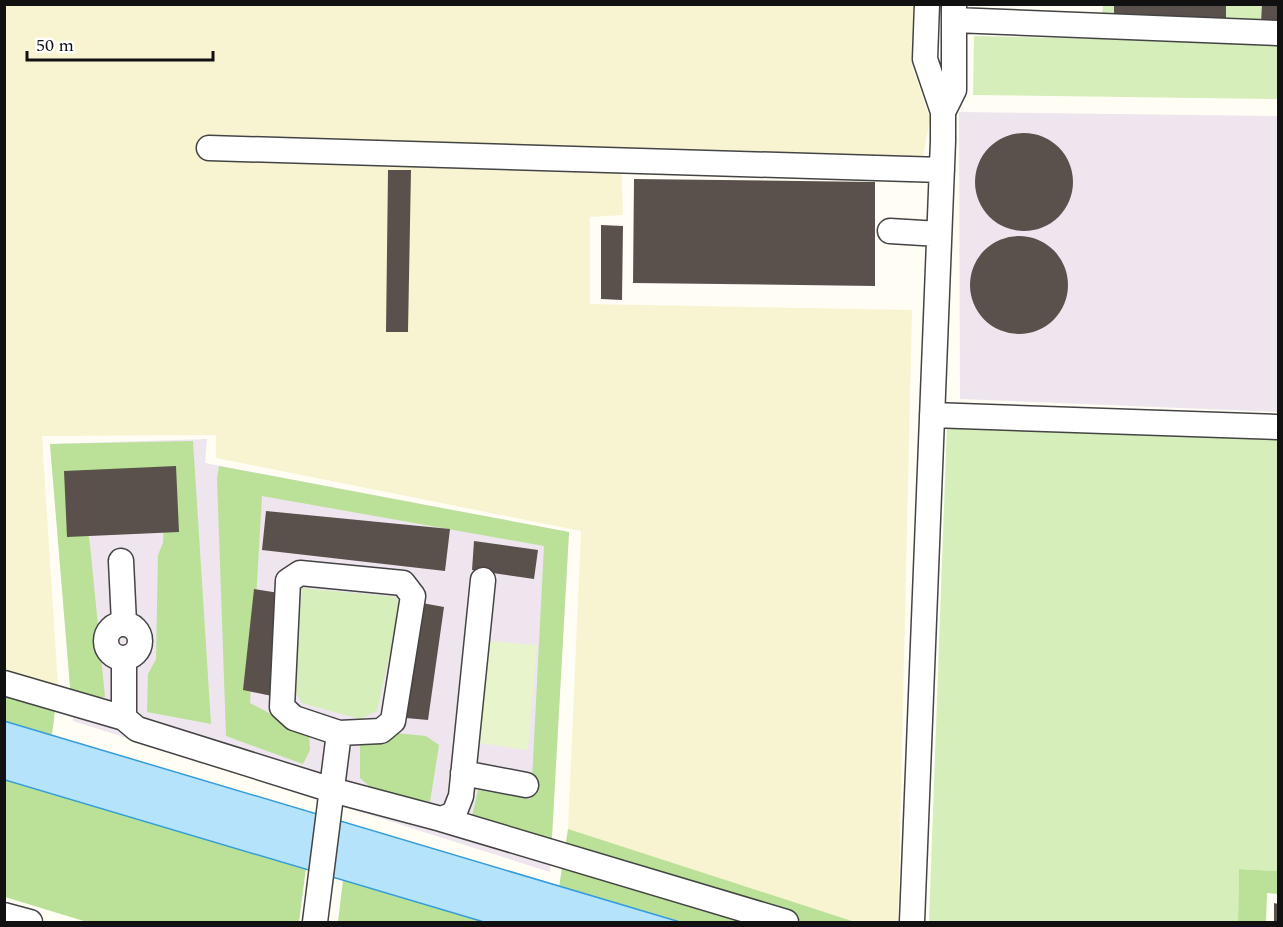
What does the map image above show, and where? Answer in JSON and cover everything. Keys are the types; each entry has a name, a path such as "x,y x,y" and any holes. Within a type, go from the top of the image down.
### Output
{"street":[{"path":"912,922 943,112 925,59 927,4"},
{"path":"943,112 954,90 954,12 1090,15 1278,33"},
{"path":"208,148 942,170"},
{"path":"890,231 939,234"},
{"path":"932,415 1278,427"},
{"path":"122,561 124,623 135,627 141,638 141,644 135,654 124,658 124,718"},
{"path":"300,573 404,583 413,596 393,722 381,730 339,733 294,718 282,707 288,581 300,573"},
{"path":"441,819 454,814 461,796 483,580"},
{"path":"4,682 124,718 137,729 332,790 441,819 786,922"},
{"path":"315,922 339,733"},
{"path":"463,773 526,785"},
{"path":"4,915 30,922"}],"shaded area":[{"path":"4,5 915,5 912,66 930,119 923,156 621,149 623,215 590,217 590,304 912,310 898,922 854,922 568,830 581,531 216,458 216,435 42,436 58,686 5,671"},
{"path":"959,112 1278,116 1278,412 960,399"},
{"path":"207,439 205,463 569,532 550,872 73,721 50,444"}],"green space":[{"path":"1103,5 1278,5 1278,99 973,95 974,36 1100,39"},
{"path":"947,424 1278,437 1278,871 1239,869 1238,922 929,922"},
{"path":"193,441 211,724 147,712 148,674 156,659 158,555 163,543 166,478 80,478 90,545 105,697 71,699 50,444"},
{"path":"219,466 569,532 551,854 469,829 478,790 531,799 544,546 262,496 250,703 309,734 310,750 303,764 226,736 217,478"},
{"path":"302,588 396,597 400,607 377,711 360,719 302,703 294,690"},
{"path":"487,641 537,645 528,750 478,743"},
{"path":"4,671 58,686 52,735 5,722"},
{"path":"396,733 426,736 439,745 430,802 376,792 360,778 360,745"},
{"path":"4,780 306,868 299,922 87,922 5,897"},
{"path":"568,829 855,922 680,922 559,887"},
{"path":"1239,869 1278,871 1278,894 1267,893 1266,922 1238,922"},
{"path":"343,880 484,922 338,922"}],"water":[{"path":"4,721 680,922 484,922 5,780"}],"building":[{"path":"1114,4 1226,4 1226,22 1114,19"},
{"path":"1262,4 1278,4 1278,23 1261,23"},
{"path":"1024,133 1043,137 1059,147 1069,163 1073,182 1069,201 1059,217 1043,227 1024,231 1005,227 989,217 979,201 975,182 979,163 989,147 1005,137"},
{"path":"388,170 411,170 408,332 386,332"},
{"path":"634,179 875,182 875,286 633,283"},
{"path":"601,225 623,226 622,300 601,299"},
{"path":"1019,236 1038,240 1054,250 1064,266 1068,285 1064,304 1054,320 1038,330 1019,334 1000,330 984,320 974,304 970,285 974,266 984,250 1000,240"},
{"path":"176,466 179,532 67,537 64,471"},
{"path":"266,511 450,529 445,571 262,550"},
{"path":"474,541 538,550 534,579 472,570"},
{"path":"254,589 279,593 272,696 243,690"},
{"path":"422,603 444,607 428,720 406,718"},
{"path":"1274,903 1278,904 1278,922 1274,922"}]}
